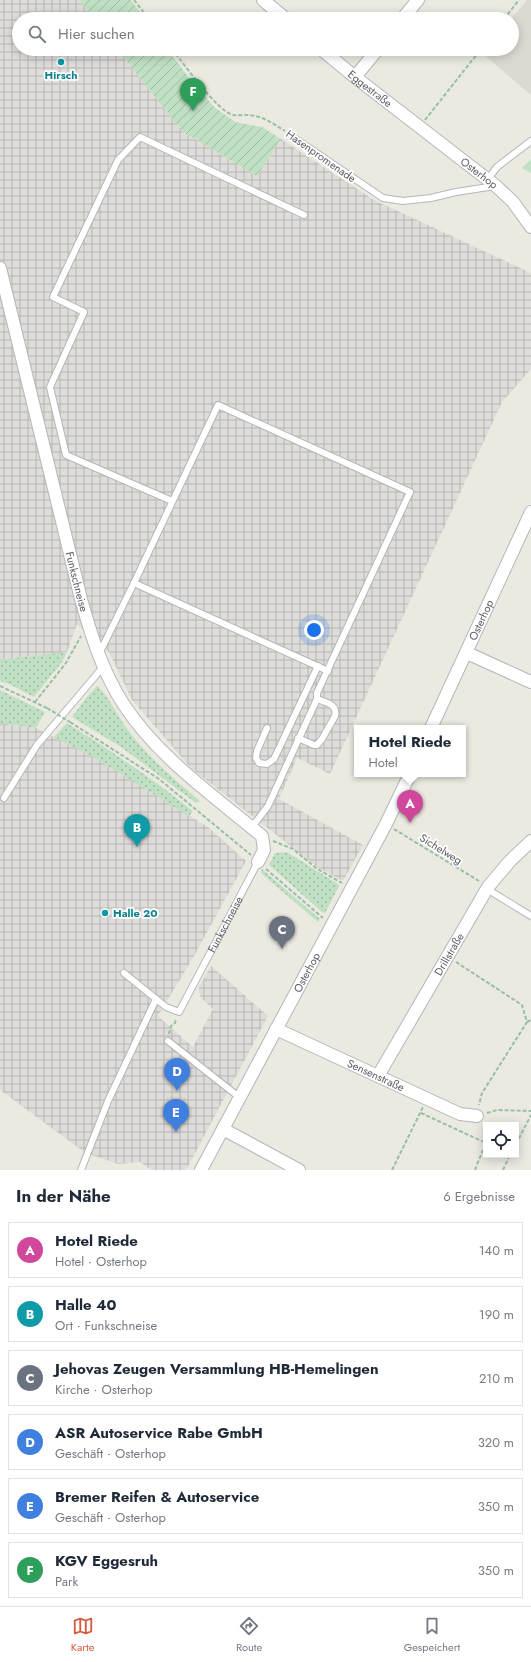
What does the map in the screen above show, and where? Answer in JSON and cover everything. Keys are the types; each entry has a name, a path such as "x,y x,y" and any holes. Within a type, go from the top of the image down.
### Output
{"street":[{"path":"263,0 278,12"},
{"path":"408,12 418,0"},
{"name":"Eggestraße","path":"330,56 420,127"},
{"path":"355,77 372,56"},
{"name":"Osterhop","path":"420,127 492,182 514,202 531,227"},
{"name":"Funkschneise","path":"0,268 88,624 103,667 124,705 147,735 170,760 262,836 264,850 258,862"},
{"name":"Osterhop","path":"432,725 531,512"},
{"path":"467,653 531,682"},
{"name":"Osterhop","path":"201,1170 332,923 352,889 409,777"},
{"name":"Drillstraße","path":"378,1076 488,888 510,861 531,841"},
{"name":"Sensenstraße","path":"276,1029 460,1114 477,1116"},
{"path":"223,1129 299,1170"}],"lane":[{"name":"Hasenpromenade","path":"290,134 383,198 403,201 431,198 492,182"},
{"path":"172,501 66,455 50,387 84,312 53,297 118,160 140,137 304,215"},
{"path":"492,182 497,167 531,141"},
{"path":"99,654 218,405 410,492 317,693 317,699 268,806 252,827"},
{"path":"134,583 328,671"},
{"path":"268,728 257,751 256,758 259,763 267,764 274,759 318,666"},
{"path":"4,798 37,745 103,667"},
{"path":"298,738 317,745 335,716 336,712 334,707 317,699"},
{"name":"Funkschneise","path":"179,1012 258,862"},
{"path":"488,888 531,916"},
{"path":"124,973 166,1007 179,1012"},
{"path":"81,1170 108,1101 156,999"},
{"path":"168,1041 239,1097"}],"path":[{"path":"134,0 143,12"},
{"path":"510,12 519,0"},
{"name":"Hasenpromenade","path":"177,56 196,81 222,109 233,115 254,116 270,121 290,134"},
{"path":"420,127 476,56"},
{"path":"35,702 66,664 88,624"},
{"path":"0,686 47,708 159,779 258,862 318,915 332,923"},
{"name":"Sichelweg","path":"386,824 488,888"},
{"path":"262,836 293,849 316,868 352,889"},
{"path":"447,956 522,1005 527,1022"},
{"path":"168,1041 171,1026 175,1023 179,1012"},
{"path":"531,1020 527,1022 482,1093 477,1116 497,1110 531,1111"},
{"path":"392,1170 421,1113 426,1098"},
{"path":"421,1113 483,1141"},
{"path":"519,1138 531,1115"},
{"path":"475,1170 483,1150"},
{"path":"503,1170 509,1158"}],"shaded area":[{"path":"0,0 80,0 89,12 12,12 12,56 123,56 183,132 257,176 281,139 374,200 531,273 531,369 502,402 330,774 297,758 279,799 363,845 343,881 317,867 191,768 132,700 109,652 77,624 67,652 0,660"},
{"path":"527,0 531,0 531,95 485,56 519,56 519,12 517,12"},
{"path":"0,723 36,728 97,759 208,827 246,861 194,956 158,1016 193,1047 213,1009 201,998 199,992 199,987 211,966 268,1016 186,1170 151,1170 140,1162 118,1164 92,1155 83,1151 0,1090"}],"green space":[{"path":"80,0 131,0 140,12 89,12"},
{"path":"123,56 172,56 214,107 235,122 262,127 281,139 257,176 183,132"},
{"path":"531,159 531,173 522,168"},
{"path":"67,652 62,662 34,697 0,681 0,660"},
{"path":"97,686 103,692 125,726 141,747 200,801 196,803 121,747 72,717"},
{"path":"0,690 45,712 36,728 0,723"},
{"path":"67,723 132,766 193,811 189,816 97,759 54,737"},
{"path":"287,852 338,884 339,886 325,913 269,865 275,853"},
{"path":"262,869 320,919 318,922 261,873"}],"place":[{"name":"Hirsch","path":"61,62"},
{"name":"KGV Eggesruh","path":"193,111"},
{"name":"Hotel Riede","path":"410,823"},
{"name":"Halle 40","path":"137,847"},
{"name":"Halle 20","path":"105,913"},
{"name":"Jehovas Zeugen Versammlung HB-Hemelingen","path":"282,949"},
{"name":"ASR Autoservice Rabe GmbH","path":"177,1091"},
{"name":"Bremer Reifen & Autoservice","path":"176,1132"}]}
